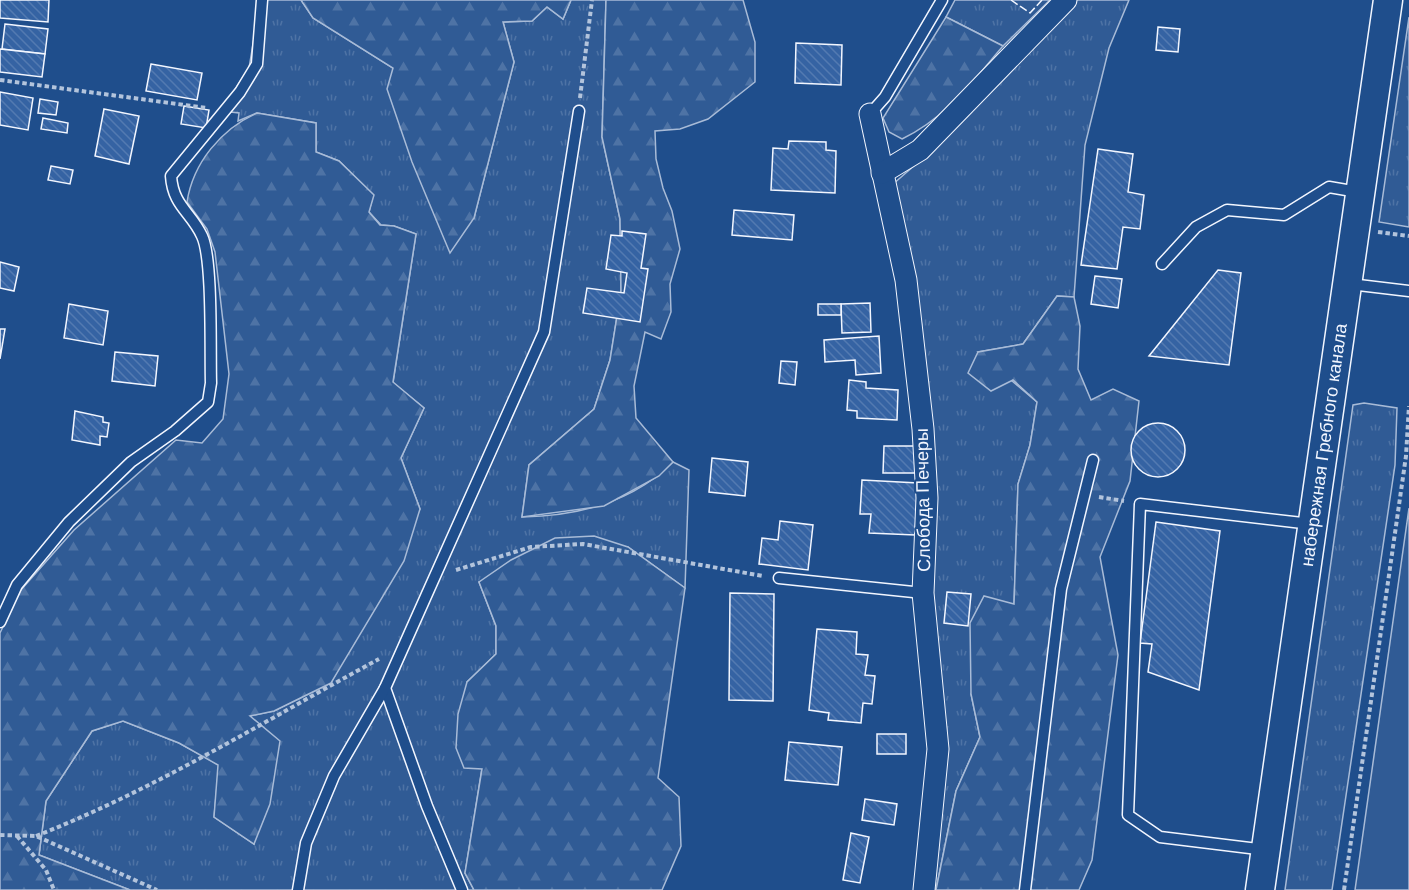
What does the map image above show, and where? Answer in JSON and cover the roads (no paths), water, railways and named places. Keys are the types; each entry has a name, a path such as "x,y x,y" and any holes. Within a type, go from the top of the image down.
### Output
{"street":[{"path":"882,173 920,150 1066,0"},
{"name":"набережная Гребного канала","path":"1260,890 1388,0"},
{"name":"Слобода Печеры","path":"870,114 906,280 923,429 927,498 923,593 938,749 924,890"}],"lane":[{"path":"0,622 17,585 69,522 131,462 175,431 208,402 211,383 206,258 202,236 177,204 171,176 225,110 257,64 262,0"},
{"path":"870,114 885,97 942,0"},
{"path":"298,890 306,843 334,776 386,688 544,332 579,111"},
{"path":"1162,264 1196,226 1227,210 1284,215 1329,187 1361,193"},
{"path":"1348,284 1409,291"},
{"path":"1025,890 1061,589 1093,460"},
{"path":"1266,850 1160,837 1128,815 1140,504 1313,524"},
{"path":"779,578 923,593"},
{"path":"386,688 427,806 462,890"}]}
